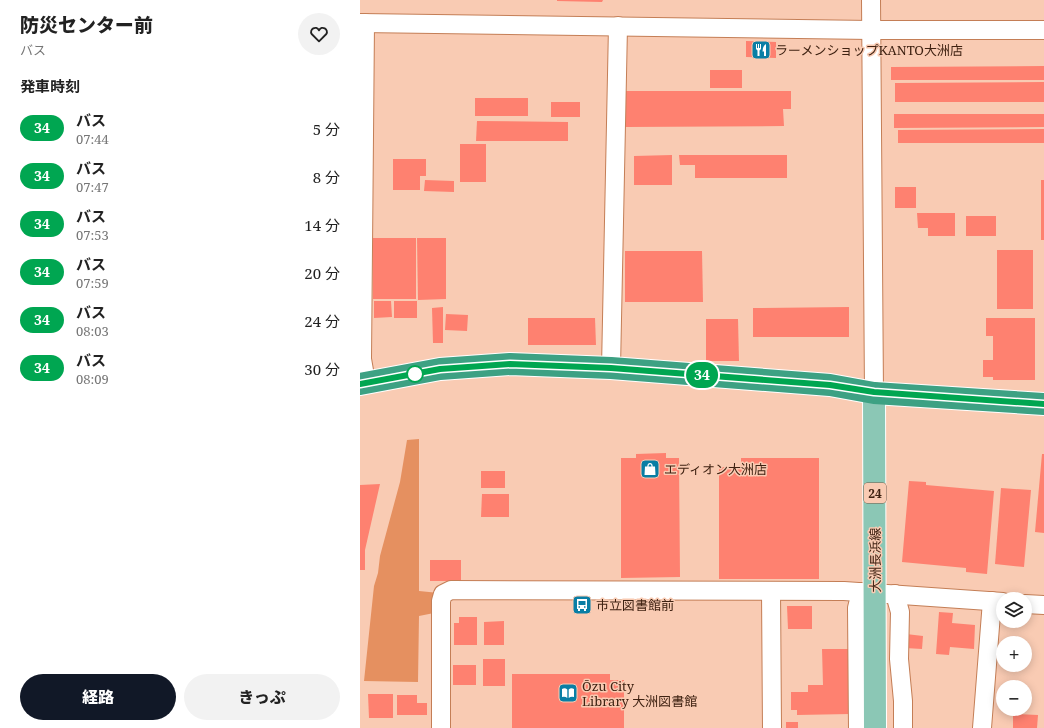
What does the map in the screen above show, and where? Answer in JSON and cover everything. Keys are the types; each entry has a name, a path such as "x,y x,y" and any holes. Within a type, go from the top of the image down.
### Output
{"highway":[{"path":"363,383 440,369 510,364 611,368 830,385 874,392 1044,404"}],"main road":[{"name":"大洲長浜線","path":"874,392 877,593 875,728"}],"street":[{"path":"871,0 874,392"},
{"path":"363,383 362,23 871,30 1044,30"},
{"path":"611,368 618,26"},
{"path":"441,728 441,601 443,594 451,590 844,591 996,601"},
{"path":"771,591 772,728"},
{"path":"858,728 857,608 877,593"},
{"path":"877,593 900,612 899,659 903,701 903,728"},
{"path":"1032,604 1044,605"},
{"path":"982,728 996,617"}],"shaded area":[{"path":"419,439 419,591 439,593 434,613 419,616 418,682 364,681 374,586 378,573 380,556 400,482 407,440"}],"building":[{"path":"557,0 603,0 602,2"},
{"name":"ラーメンショップKANTO大洲店","path":"746,41 776,42 776,58 746,57"},
{"path":"1044,66 1044,80 891,80 891,67"},
{"path":"710,70 742,70 742,88 710,88"},
{"path":"1044,82 1044,102 895,102 895,83"},
{"path":"625,91 791,91 791,109 783,109 784,126 625,127"},
{"path":"475,98 528,98 528,116 475,116"},
{"path":"551,102 580,102 580,117 551,117"},
{"path":"894,114 1044,114 1044,127 894,128"},
{"path":"477,121 568,122 568,141 476,141"},
{"path":"1044,129 1044,143 898,143 898,130"},
{"path":"460,144 486,144 486,182 460,182"},
{"path":"672,155 672,185 634,185 634,156"},
{"path":"679,155 787,155 787,178 695,178 695,165 680,165"},
{"path":"393,159 426,159 426,176 420,176 420,190 393,190"},
{"path":"425,180 454,181 454,192 424,191"},
{"path":"1041,180 1044,180 1044,240 1041,240"},
{"path":"895,187 916,187 916,208 895,208"},
{"path":"917,213 955,213 955,236 928,236 928,228 918,228"},
{"path":"966,216 996,216 996,236 966,236"},
{"path":"373,238 416,238 416,299 373,299"},
{"path":"417,238 446,238 446,299 418,300"},
{"path":"997,250 1033,250 1033,309 997,309"},
{"path":"625,251 702,251 703,302 625,302"},
{"path":"374,301 391,301 392,317 374,318"},
{"path":"394,301 417,301 417,318 394,318"},
{"path":"443,307 443,343 433,343 432,308"},
{"path":"849,307 849,337 753,337 753,308"},
{"path":"446,314 468,315 467,331 445,330"},
{"path":"528,318 595,318 596,345 528,345"},
{"path":"986,318 1035,318 1035,380 993,380 993,377 983,377 983,360 993,360 993,336 986,336"},
{"path":"706,319 738,319 739,361 706,361"},
{"path":"666,453 666,458 679,458 680,577 621,578 621,458 636,458 636,454"},
{"path":"1042,454 1044,454 1044,533 1035,532"},
{"path":"741,458 819,458 819,579 719,579 719,467 741,467"},
{"path":"481,471 505,471 505,488 481,488"},
{"path":"909,481 926,482 926,485 994,491 987,574 966,572 966,568 902,562"},
{"path":"380,484 365,550 365,570 360,570 360,485"},
{"path":"1001,488 1031,490 1024,567 995,564"},
{"path":"482,494 509,494 509,517 481,517"},
{"path":"430,560 461,560 461,581 430,581"},
{"path":"787,606 812,606 812,629 788,629"},
{"path":"939,612 953,613 952,623 975,625 974,649 950,647 949,655 936,654"},
{"path":"459,617 477,617 477,645 454,645 454,623 459,623"},
{"path":"504,621 504,645 484,645 484,622"},
{"path":"906,634 923,636 922,649 905,648"},
{"path":"822,649 849,649 850,714 797,715 797,710 791,710 791,692 808,692 808,685 823,685"},
{"path":"483,659 505,659 505,686 483,686"},
{"path":"453,665 476,665 476,685 453,685"},
{"path":"512,674 610,674 610,680 624,680 624,728 512,728"},
{"path":"368,694 393,694 393,718 369,718"},
{"path":"397,695 417,695 417,703 427,703 427,715 397,715"},
{"path":"1038,715 1037,728 1013,728 1013,716"},
{"path":"786,722 798,722 798,728 786,728"}],"bus line":[{"name":"34","path":"360,384 440,369 510,364 611,368 830,385 874,392 1044,404"}],"place":[{"name":"ラーメンショップKANTO大洲店","path":"761,50"},
{"name":"エディオン大洲店","path":"650,469"},
{"name":"市立図書館前","path":"582,605"},
{"name":"Ōzu City Library 大洲図書館","path":"568,693"}]}
